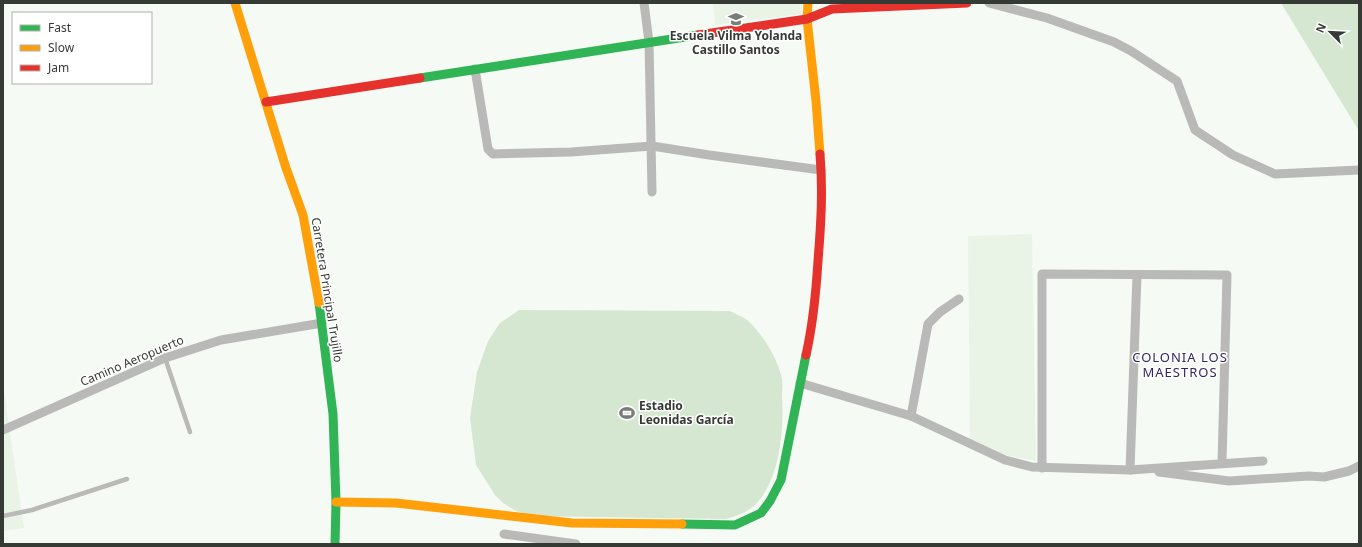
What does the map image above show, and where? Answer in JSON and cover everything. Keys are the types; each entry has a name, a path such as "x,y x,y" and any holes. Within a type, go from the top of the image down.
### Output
{"street":[{"name":"Carretera Principal Trujillo","path":"235,3 286,168 303,215 322,323 333,414 336,502 335,544"},
{"path":"644,3 649,42 652,192"},
{"path":"336,502 396,503 572,523 735,525 761,513 770,501 781,480 810,338 816,292 822,208 821,170 816,101 807,19 808,3"},
{"path":"266,102 649,42 807,19 832,9 967,3"},
{"path":"989,3 1047,18 1114,42 1131,51 1177,81 1195,130 1232,155 1275,174 1359,170"},
{"path":"475,69 488,149 493,154 571,152 652,146 821,170"},
{"path":"1042,468 1042,274 1227,275 1222,463"},
{"path":"1130,470 1137,275"},
{"path":"911,416 928,324 940,312 958,299"},
{"name":"Camino Aeropuerto","path":"3,430 165,358 221,340 322,323"},
{"path":"800,382 911,416 1005,460 1042,468 1130,470 1263,461"},
{"path":"1142,469 1229,481 1310,476 1324,477 1349,472 1359,466"},
{"path":"504,534 576,544"}],"lane":[{"path":"165,358 190,432"},
{"path":"3,516 32,510 127,479"}],"shaded area":[{"name":"Escuela Vilma Yolanda Castillo Santos","path":"713,3 802,3 801,14 715,25"},
{"path":"1032,234 1036,461 1001,454 970,440 968,236"},
{"path":"3,384 24,528 3,531"}],"green space":[{"path":"1281,3 1359,3 1359,131"},
{"name":"Estadio Leonidas García","path":"519,310 730,311 747,320 753,325 769,347 777,363 782,379 782,424 779,454 764,494 756,504 749,509 734,517 726,519 534,516 516,511 503,503 495,495 476,465 470,418 477,372 488,341 500,323"}],"traffic: fast":[{"path":"420,78 698,35"},
{"path":"319,303 333,414 336,502 335,544"},
{"path":"682,524 735,525 761,513 770,501 781,480 806,355"}],"traffic: slow":[{"path":"235,3 286,168 303,215 319,303"},
{"path":"808,3 807,19 820,154"},
{"path":"336,502 396,503 572,523 682,524"}],"traffic: jam":[{"path":"698,35 807,19 832,9 967,3"},
{"path":"266,102 420,78"},
{"path":"806,355 814,308 821,221 820,154"}],"place":[{"name":"Escuela Vilma Yolanda Castillo Santos","path":"736,19"},
{"name":"Estadio Leonidas García","path":"627,413"}],"district":[{"name":"COLONIA LOS MAESTROS","path":"1180,364"}]}
